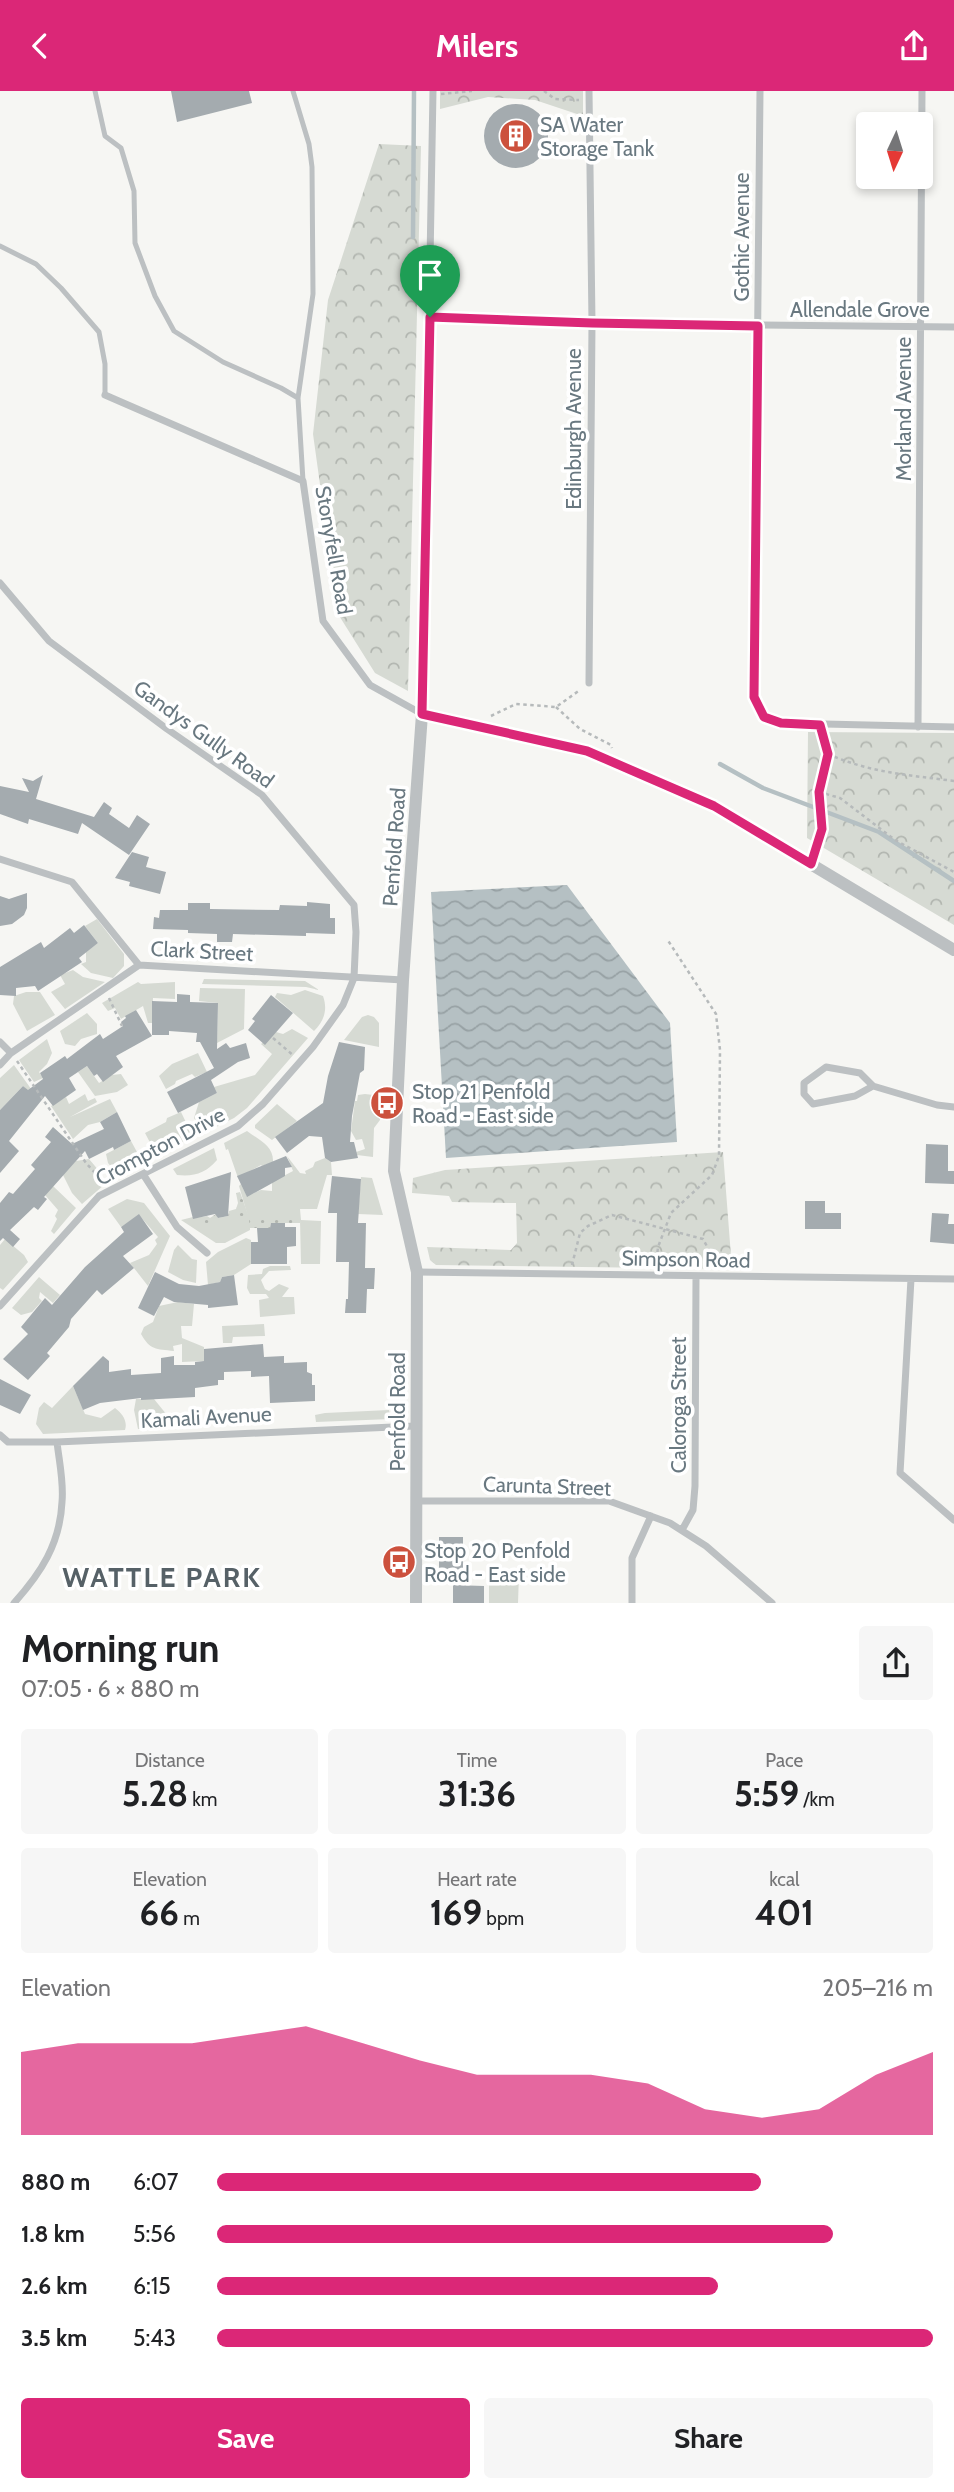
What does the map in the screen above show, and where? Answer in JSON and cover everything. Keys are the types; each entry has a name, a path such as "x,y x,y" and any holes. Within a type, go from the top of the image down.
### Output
{"street":[{"name":"Edinburgh Avenue","path":"589,91 592,323 589,683"},
{"name":"Gothic Avenue","path":"760,91 754,697 764,717 781,723 820,725"},
{"name":"Morland Avenue","path":"918,727 922,91"},
{"name":"Penfold Road","path":"416,1603 417,1272 394,1171 422,714 433,93"},
{"name":"Allendale Grove","path":"430,317 592,323 954,327"},
{"name":"Stonyfell Road","path":"105,395 303,481 323,621 370,685 422,714 587,751 714,806 954,950"},
{"name":"Gandys Gully Road","path":"0,583 49,641 167,729 262,795 354,905 354,978"},
{"path":"820,725 954,727"},
{"name":"Clark Street","path":"0,859 72,882 139,965 404,980"},
{"path":"0,1065 11,1053 139,965"},
{"name":"Crompton Drive","path":"0,1306 99,1196 238,1126 263,1104 300,1062 343,1005 354,978"},
{"path":"0,1042 11,1053"},
{"path":"873,1086 855,1095 813,1104 804,1094 804,1083 826,1067 860,1073 873,1086 937,1105 954,1107"},
{"path":"143,1174 177,1227 206,1253"},
{"name":"Simpson Road","path":"417,1272 954,1279"},
{"name":"Caloroga Street","path":"682,1530 693,1510 695,1486 696,1276"},
{"path":"911,1279 900,1473 954,1520"},
{"name":"Kamali Avenue","path":"0,1435 8,1442 57,1442 415,1426"},
{"path":"14,1603 36,1578 55,1543 62,1501 57,1442"},
{"name":"Carunta Street","path":"416,1501 608,1501 670,1523 682,1530 706,1546 772,1603"},
{"path":"632,1603 632,1558 651,1516"}],"lane":[{"path":"95,91 105,136 121,148 134,191 135,243 155,296 174,331 223,362 298,398"},
{"path":"293,91 309,144 312,167 313,294 298,398 303,481"},
{"path":"0,246 36,264 99,332 105,395"}],"path":[{"path":"433,93 472,91"},
{"path":"544,91 555,99 589,100"},
{"path":"556,707 589,683"},
{"path":"472,725 516,704 556,707 580,729 611,745 618,765"},
{"path":"811,864 822,829 819,792 828,754 820,725"},
{"path":"828,754 855,766 954,781"},
{"path":"819,792 840,798 895,840 954,872"},
{"path":"656,1268 658,1247 671,1213 712,1175 719,1156 720,1050 716,1014 667,939"},
{"path":"110,998 122,1027"},
{"path":"273,1038 300,1062"},
{"path":"11,1053 86,1163 110,1189"},
{"path":"572,1267 580,1233 588,1226 612,1216 703,1238 719,1269"}],"green space":[{"path":"440,91 583,91 583,116 535,100 488,97 440,109"},
{"path":"379,144 421,146 408,691 375,673 338,614 313,434 328,300"},
{"path":"808,732 954,733 954,925 807,838"},
{"path":"97,919 124,954 124,966 113,978 91,973 81,964 86,962 86,952 98,943 85,926"},
{"path":"73,970 83,977 105,982 65,1009 51,992 65,984 60,975"},
{"path":"204,979 305,981 319,990 306,987 202,984"},
{"path":"138,982 175,982 175,999 153,998 152,1023 148,1023 143,1006 121,1019 115,1008 108,1011 102,1003"},
{"path":"200,988 245,989 244,1029 217,1043 218,1003 199,1001"},
{"path":"305,990 323,996 324,1015 314,1031 275,997 277,993 291,995"},
{"path":"26,992 40,992 55,1015 27,1031 13,1004 14,996"},
{"path":"87,1013 97,1024 97,1034 81,1039 75,1046 65,1044 60,1031"},
{"path":"368,1015 379,1023 379,1047 344,1040 362,1017"},
{"path":"292,1029 308,1038 247,1108 234,1118 204,1133 194,1118 199,1102 217,1093 214,1087 255,1075 272,1054 261,1044 276,1032 283,1034"},
{"path":"47,1039 52,1053 39,1072 43,1078 34,1082 19,1060"},
{"path":"198,1053 207,1072 195,1077 192,1074 166,1089 159,1076 172,1064"},
{"path":"14,1065 34,1093 33,1095 23,1086 0,1110 0,1078"},
{"path":"87,1066 99,1083 112,1075 121,1074 128,1085 117,1092 95,1096 78,1072"},
{"path":"85,1094 88,1101 95,1098 97,1102 70,1117 110,1099 117,1112 100,1122 88,1125 73,1139 51,1106 66,1097 69,1104"},
{"path":"358,1095 382,1096 380,1120 374,1128 373,1157 357,1155 356,1152 365,1149 362,1139 356,1140 351,1131 355,1101"},
{"path":"277,1104 297,1121 272,1140 255,1128 255,1125"},
{"path":"181,1112 193,1137 157,1156 145,1133"},
{"path":"247,1131 268,1148 273,1162 261,1165 238,1178 224,1143"},
{"path":"131,1141 137,1152 140,1151 145,1163 119,1176 108,1163 106,1154"},
{"path":"214,1148 217,1160 204,1171 194,1175 177,1175 173,1169"},
{"path":"723,1152 732,1269 436,1265 430,1260 427,1247 511,1250 517,1243 516,1203 452,1202 449,1196 412,1193 413,1178 445,1170"},
{"path":"287,1156 300,1173 306,1174 305,1171 313,1167 315,1162 325,1158 331,1162 332,1175 327,1175 317,1209 300,1209 301,1220 321,1221 320,1264 301,1264 300,1220 250,1220 250,1230 225,1243 216,1243 181,1220 193,1217 249,1220 239,1186 241,1184 247,1196 261,1190 272,1191 272,1182 293,1171"},
{"path":"89,1159 100,1172 104,1185 82,1204 72,1193 63,1175 76,1161"},
{"path":"361,1177 372,1178 383,1215 358,1214"},
{"path":"53,1186 76,1208 54,1234 51,1231 58,1210 45,1195"},
{"path":"240,1192 250,1220 300,1220 300,1223 271,1223 270,1228 250,1228 249,1220 216,1220 208,1226 197,1218 210,1218 216,1214 218,1218 228,1216 229,1211 236,1209 236,1193"},
{"path":"127,1199 144,1203 170,1236 148,1286 130,1263 149,1255 157,1244 155,1240 158,1237 139,1215 121,1227 108,1209"},
{"path":"246,1238 251,1240 251,1264 234,1275 222,1277 220,1282 208,1285 206,1262 218,1252"},
{"path":"5,1239 24,1255 28,1262 3,1290 0,1288 0,1245"},
{"path":"178,1245 192,1259 197,1260 196,1283 168,1272"},
{"path":"270,1266 290,1266 291,1270 269,1271 261,1280 269,1291 279,1284 289,1288 282,1297 294,1297 295,1314 260,1317 259,1300 269,1298 266,1294 250,1294 247,1288 248,1275 262,1274 263,1269"},
{"path":"39,1277 60,1295 53,1303 40,1292 39,1298 42,1301 32,1312 21,1315 12,1308"},
{"path":"178,1302 194,1304 192,1326 181,1326 182,1338 204,1347 204,1361 182,1362 182,1344 173,1346 174,1351 158,1349 147,1343 141,1334 144,1327 153,1322 159,1306"},
{"path":"264,1324 265,1336 233,1337 232,1343 223,1343 222,1326"},
{"path":"73,1386 85,1414 101,1418 115,1408 124,1417 125,1430 43,1434 36,1424 39,1408 44,1402 52,1408"},
{"path":"136,1399 154,1399 167,1415 169,1428 138,1429 134,1410"},
{"path":"389,1410 391,1419 316,1422 315,1415 325,1413"},
{"path":"489,1573 519,1574 518,1603 489,1603"}],"water":[{"path":"567,885 670,1023 677,1142 446,1158 431,892"}],"building":[{"path":"171,91 249,91 252,103 177,122"},
{"name":"SA Water Storage Tank","path":"516,104 528,106 539,113 546,124 546,148 539,159 528,166 516,168 504,166 493,159 486,148 484,136 486,124 493,113 504,106"},
{"path":"43,775 36,799 94,817 104,802 112,808 109,814 129,828 137,815 150,824 129,855 82,823 78,834 29,819 28,824 0,814 0,786 29,792 22,778 33,781"},
{"path":"132,852 149,857 146,867 166,872 160,894 129,886 130,882 115,878"},
{"path":"27,893 24,915 12,924 0,926 0,896 9,899"},
{"path":"307,902 330,904 330,918 335,918 335,934 233,934 232,942 217,942 217,934 153,929 154,917 159,918 160,910 188,910 188,903 210,903 210,909 279,910 280,905 307,906"},
{"path":"84,925 98,943 79,958 82,962 38,991 35,986 16,988 16,996 0,995 0,967 41,942 44,948 70,928 74,933"},
{"path":"177,994 190,995 190,1002 218,1003 217,1049 226,1043 230,1048 246,1043 250,1058 238,1062 211,1080 217,1093 178,1113 167,1092 214,1068 200,1042 196,1042 197,1033 169,1031 169,1035 152,1035 152,1001 177,1002"},
{"path":"271,995 293,1013 265,1045 248,1030 255,1021 252,1019"},
{"path":"136,1010 152,1036 116,1056 123,1067 103,1082 97,1074 94,1076 87,1066 69,1078 76,1090 53,1106 45,1096 9,1141 19,1151 0,1173 0,1110 23,1086 28,1090 43,1079 40,1073 65,1056 67,1059 100,1034 103,1039 123,1026 121,1022 125,1016"},
{"path":"339,1042 365,1047 364,1070 360,1073 350,1142 354,1142 358,1158 331,1162 325,1158 322,1137 309,1136 287,1153 275,1137 323,1103"},
{"path":"117,1112 131,1141 89,1159 85,1151 44,1197 47,1199 38,1210 34,1207 10,1230 20,1239 13,1247 3,1238 0,1241 0,1203 9,1192 13,1194 35,1169 31,1165 51,1142 45,1137 53,1127 72,1144 104,1129 100,1122"},
{"path":"926,1144 948,1145 948,1171 954,1171 954,1184 925,1183"},
{"path":"286,1156 292,1167 285,1168 285,1176 247,1197 237,1176"},
{"path":"231,1172 228,1216 218,1218 215,1214 193,1219 185,1187"},
{"path":"332,1176 361,1179 358,1223 366,1223 365,1268 375,1268 374,1289 367,1289 366,1313 345,1313 349,1262 336,1262 337,1213 328,1213"},
{"path":"805,1201 825,1201 825,1213 841,1213 841,1229 805,1229"},
{"path":"932,1213 949,1214 948,1224 954,1224 954,1244 930,1242"},
{"path":"139,1214 153,1234 123,1256 134,1268 102,1295 97,1290 71,1319 69,1327 47,1353 50,1356 28,1380 3,1359 28,1334 21,1327 45,1298 52,1305 85,1267 124,1232 121,1227"},
{"path":"271,1223 285,1223 285,1227 296,1227 296,1246 287,1247 287,1264 251,1264 251,1242 258,1242 257,1228 270,1228"},
{"path":"155,1272 179,1284 199,1286 220,1282 222,1277 234,1275 238,1305 208,1308 208,1305 174,1302 164,1297 154,1316 138,1308"},
{"path":"263,1344 264,1357 284,1356 284,1363 307,1362 307,1372 312,1374 312,1385 315,1385 315,1401 270,1403 269,1376 251,1377 251,1371 224,1372 224,1380 218,1380 218,1385 195,1388 195,1397 141,1398 100,1403 83,1410 73,1386 103,1356 109,1361 109,1372 131,1369 131,1375 161,1373 161,1358 174,1356 174,1365 195,1365 195,1362 204,1361 204,1349"},
{"path":"0,1379 31,1395 20,1414 0,1405"},
{"path":"439,1537 463,1537 463,1576 439,1576"},
{"path":"453,1585 484,1586 484,1603 453,1603"}],"waterway":[{"path":"413,237 414,91"},
{"path":"720,764 763,788 879,832 954,881"}],"place":[{"name":"SA Water Storage Tank","path":"516,136"},
{"name":"Stop 21 Penfold Road - East side","path":"387,1103"},
{"name":"Stop 20 Penfold Road - East side","path":"399,1562"}],"district":[{"name":"WATTLE PARK","path":"162,1577"}],"route":[{"path":"430,317 758,326 754,697 764,717 781,723 820,725 826,742 828,754 819,792 822,829 811,864 714,806 587,751 422,714 430,317"}]}
